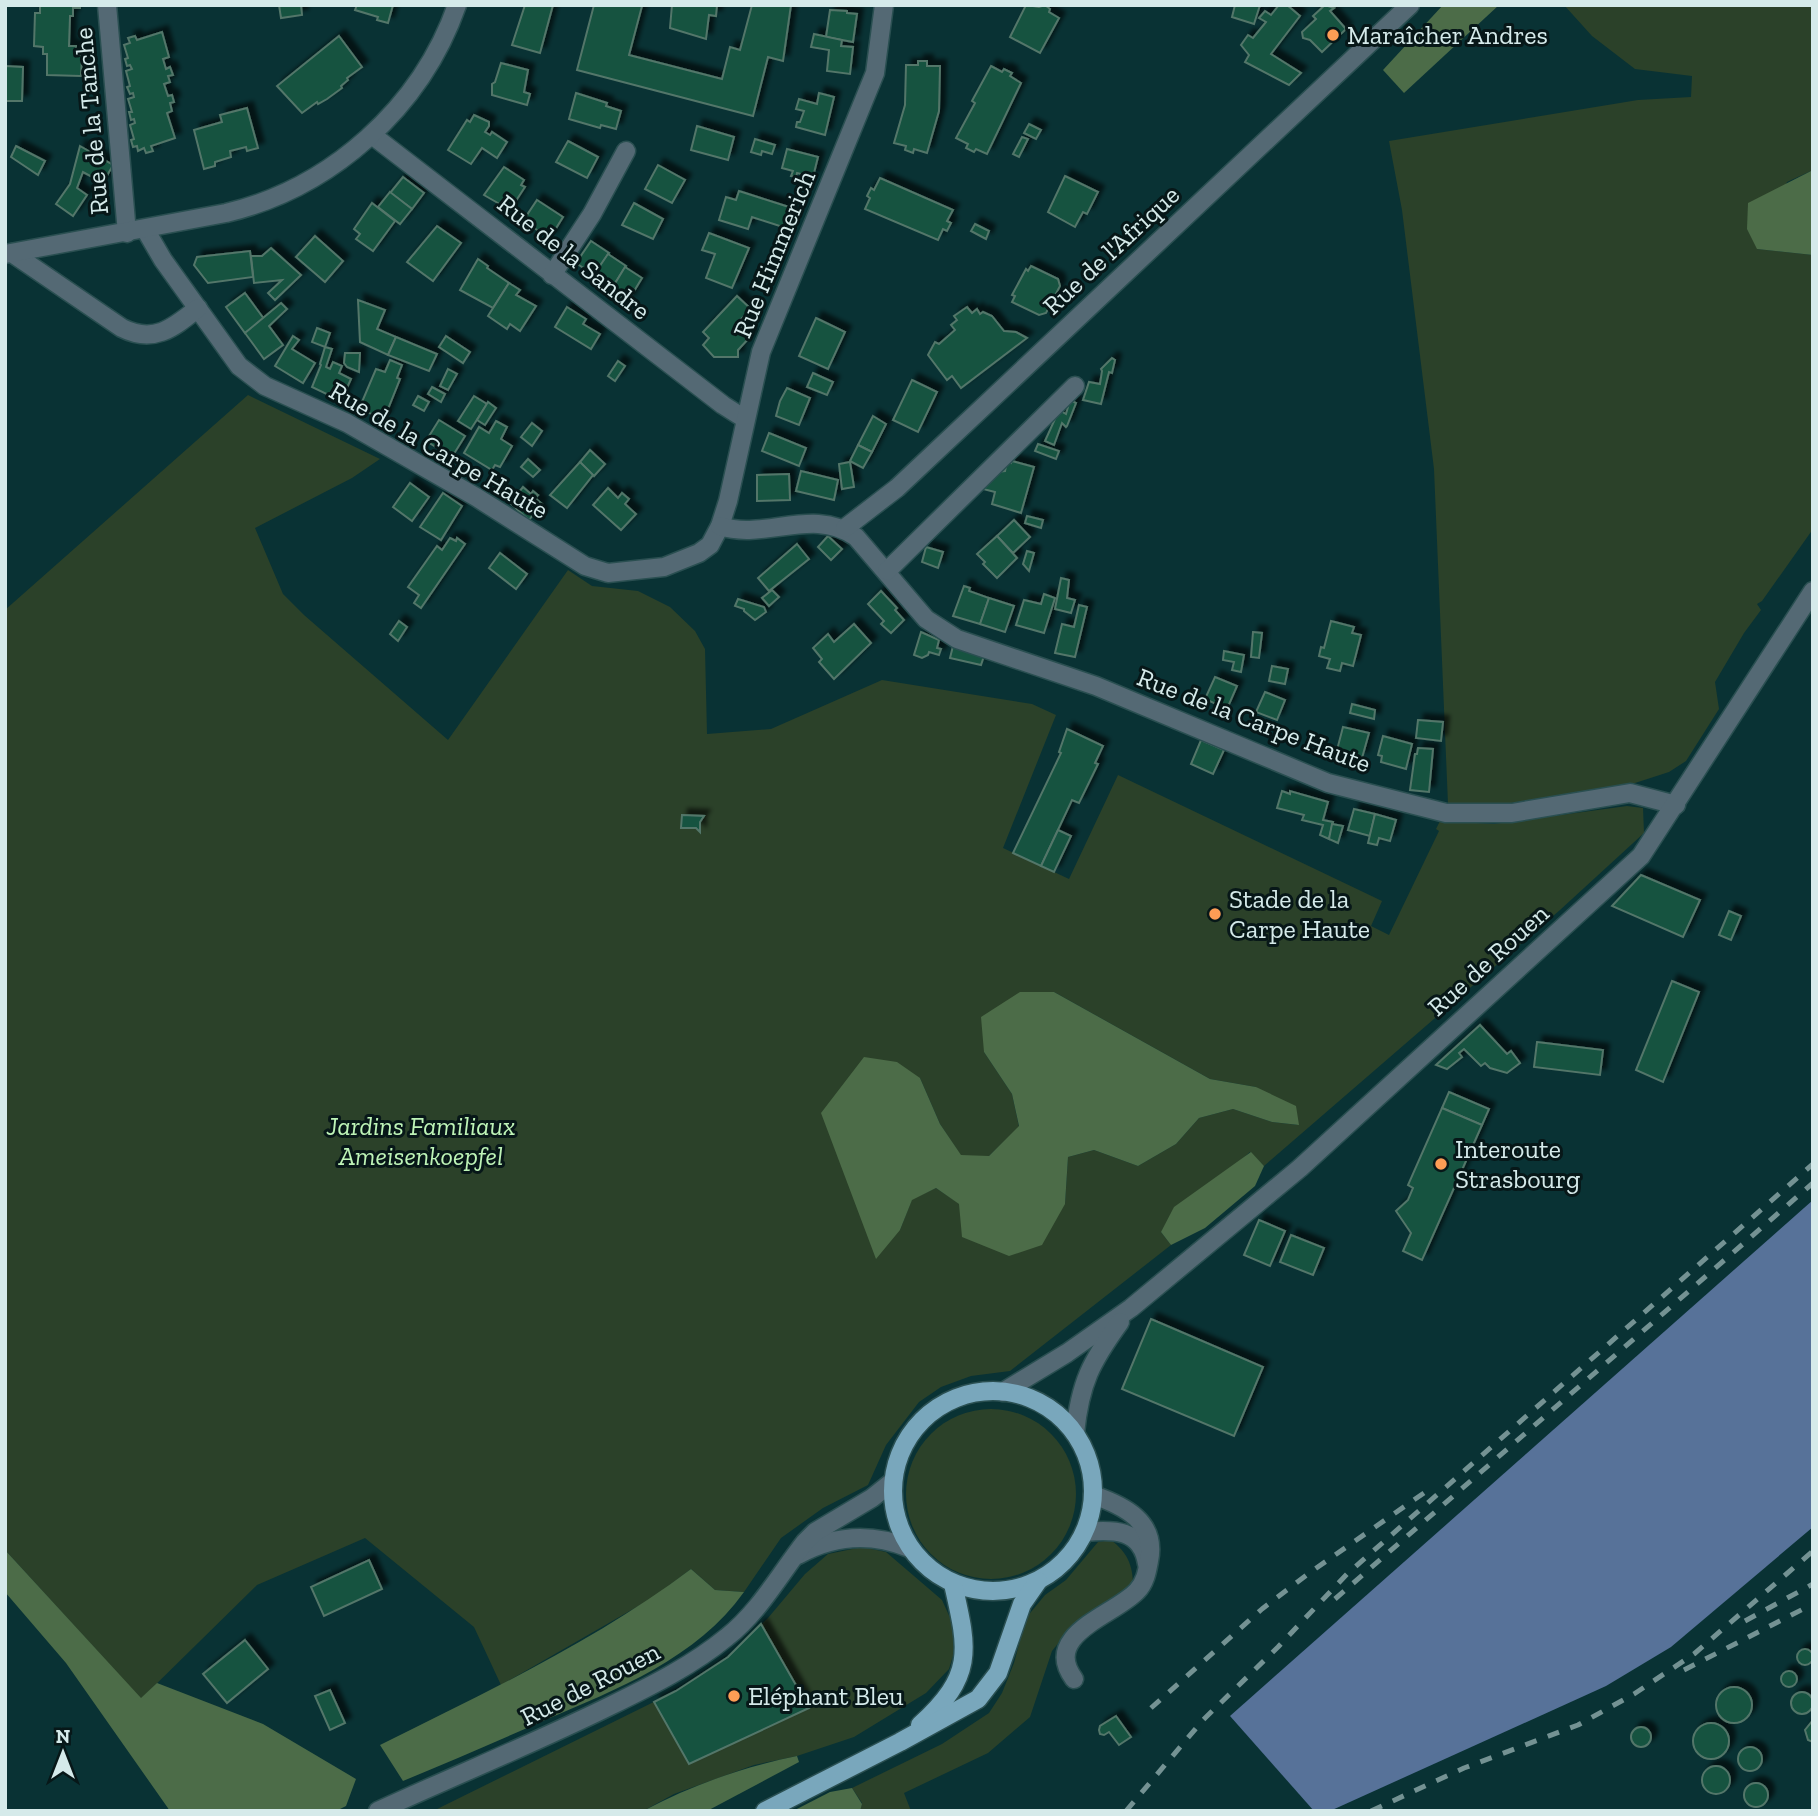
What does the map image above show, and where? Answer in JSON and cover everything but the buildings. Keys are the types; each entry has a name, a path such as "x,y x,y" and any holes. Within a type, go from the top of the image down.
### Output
{"main road":[{"path":"1003,1392 1023,1395 1041,1403 1057,1414 1075,1433 1085,1450 1091,1469 1091,1512 1085,1532 1075,1549 1062,1564 1038,1581 999,1592 976,1590 953,1584 923,1564 909,1548 900,1532 894,1511 892,1482 903,1446 911,1432 927,1415 948,1401 968,1394 1003,1392"},
{"path":"765,1811 978,1699 998,1673 1022,1604 1038,1581"},
{"path":"900,1742 933,1713 950,1692 960,1673 965,1635 953,1584"}],"street":[{"name":"Rue de la Tanche","path":"107,5 136,231"},
{"path":"9,254 254,206 311,180 372,135 399,104 429,63 457,5"},
{"name":"Rue Himmerich","path":"720,526 761,352 875,72 884,5"},
{"name":"Rue de l'Afrique","path":"845,528 897,488 1410,5"},
{"name":"Rue de la Sandre","path":"372,135 552,275 745,419"},
{"path":"552,275 592,214 626,152"},
{"name":"Rue de la Carpe Haute","path":"136,231 163,260 239,366 252,378 347,422 476,497 585,566 608,573 644,571 683,562 710,545 720,526"},
{"path":"9,254 134,334 148,336 164,332 198,308"},
{"path":"887,571 1075,386"},
{"path":"720,526 738,530 833,524 845,528"},
{"name":"Rue de la Carpe Haute","path":"845,528 887,571 926,619 957,639 1096,686 1328,783 1446,813 1512,813 1630,793 1676,805"},
{"name":"Rue de Rouen","path":"1003,1392 1067,1353 1131,1308 1300,1168 1641,856 1813,591"},
{"name":"Rue de Rouen","path":"1075,1433 1078,1401 1089,1368 1131,1308"},
{"name":"Rue de Rouen","path":"378,1811 593,1714 690,1662 728,1637 752,1613 815,1532 860,1507 892,1482"},
{"path":"1074,1679 1066,1658 1073,1639 1082,1629 1139,1590 1145,1578 1150,1552 1147,1531 1137,1518 1093,1494"},
{"path":"1085,1532 1121,1531 1133,1538 1143,1549 1147,1567"},
{"name":"Rue de Rouen","path":"792,1559 810,1549 849,1538 891,1541 909,1548"}],"green space":[{"path":"1443,5 1499,5 1404,93 1383,70"},
{"path":"1564,5 1813,5 1813,170 1787,182 1757,249 1813,255 1813,529 1762,601 1757,604 1761,610 1715,682 1719,709 1686,761 1669,772 1635,783 1511,803 1448,804 1434,469 1402,210 1389,141 1638,100 1691,97 1692,76 1635,69 1592,36"},
{"path":"1813,170 1813,255 1757,249 1747,229 1748,203"},
{"name":"Jardins Familiaux Ameisenkoepfel","path":"248,395 380,459 352,478 255,528 283,594 448,740 568,570 592,586 638,591 670,607 695,631 705,649 707,734 771,729 882,680 1032,704 1056,715 1003,848 1069,879 1118,775 1382,901 1371,926 1389,935 1439,831 1436,829 1440,821 1494,824 1627,806 1643,808 1644,833 1560,910 1264,1166 1250,1152 1161,1232 1171,1245 1010,1371 971,1376 941,1387 919,1402 886,1445 868,1485 823,1508 781,1538 744,1592 715,1590 691,1569 654,1597 501,1685 474,1627 365,1538 257,1585 141,1699 5,1550 5,610","holes":["1054,992 1210,1079 1256,1087 1298,1125 1272,1122 1233,1109 1199,1118 1176,1144 1138,1166 1094,1150 1068,1157 1065,1204 960,1204 936,1188 912,1199 900,1230 920,1078 940,1124 961,1156 989,1156 1019,1127 1012,1094 984,1052"]},
{"path":"1020,992 1054,992 1210,1079 1256,1087 1296,1106 1299,1125 1272,1122 1233,1109 1199,1118 1176,1144 1138,1166 1094,1150 1068,1157 1065,1204 1042,1245 1009,1256 962,1237 959,1204 936,1188 912,1200 900,1230 876,1259 821,1113 864,1057 897,1062 920,1078 940,1124 961,1155 989,1156 1019,1126 1012,1094 984,1052 981,1017"},
{"path":"1251,1152 1264,1166 1255,1186 1205,1228 1171,1245 1161,1232 1174,1207"},
{"path":"991,1409 1024,1415 1051,1434 1070,1461 1076,1494 1070,1527 1051,1554 1024,1573 991,1579 958,1573 931,1554 912,1527 906,1494 912,1461 931,1434 958,1415"},
{"path":"1111,1540 1128,1560 1133,1585 1069,1630 1052,1651 1030,1717 988,1753 904,1793 911,1811 860,1811 862,1803 852,1788 942,1744 989,1713 1002,1693 1014,1663 1026,1618 1045,1595 1066,1580 1098,1542"},
{"path":"862,1547 886,1552 942,1600 952,1622 956,1646 949,1669 926,1693 854,1737 797,1756 754,1765 674,1794 643,1811 433,1811 676,1691 728,1657 768,1618 805,1574 828,1554"},
{"path":"5,1550 141,1698 157,1683 263,1724 356,1779 346,1806 336,1811 170,1811 66,1663 5,1592"},
{"path":"691,1569 715,1590 744,1592 725,1615 680,1653 600,1696 403,1781 380,1745 579,1642 655,1595"},
{"path":"797,1756 799,1762 707,1811 643,1811 718,1778"},
{"path":"852,1788 862,1804 860,1811 793,1811 830,1792"}],"water":[{"path":"1813,1200 1813,1527 1671,1647 1606,1686 1330,1811 1314,1811 1230,1716"}],"railway":[{"path":"1126,1811 1203,1720 1278,1647 1347,1574 1813,1164"},
{"path":"1335,1599 1813,1183"},
{"path":"1151,1708 1262,1609 1431,1488"},
{"path":"1371,1811 1464,1768 1578,1725 1634,1694 1694,1654 1813,1551"},
{"path":"1745,1621 1813,1584"},
{"path":"1684,1670 1813,1604"}],"place":[{"name":"Maraîcher Andres","path":"1333,35"},
{"name":"Stade de la Carpe Haute","path":"1215,914"},
{"name":"Interoute Strasbourg","path":"1441,1164"},
{"name":"Eléphant Bleu","path":"734,1696"}]}
